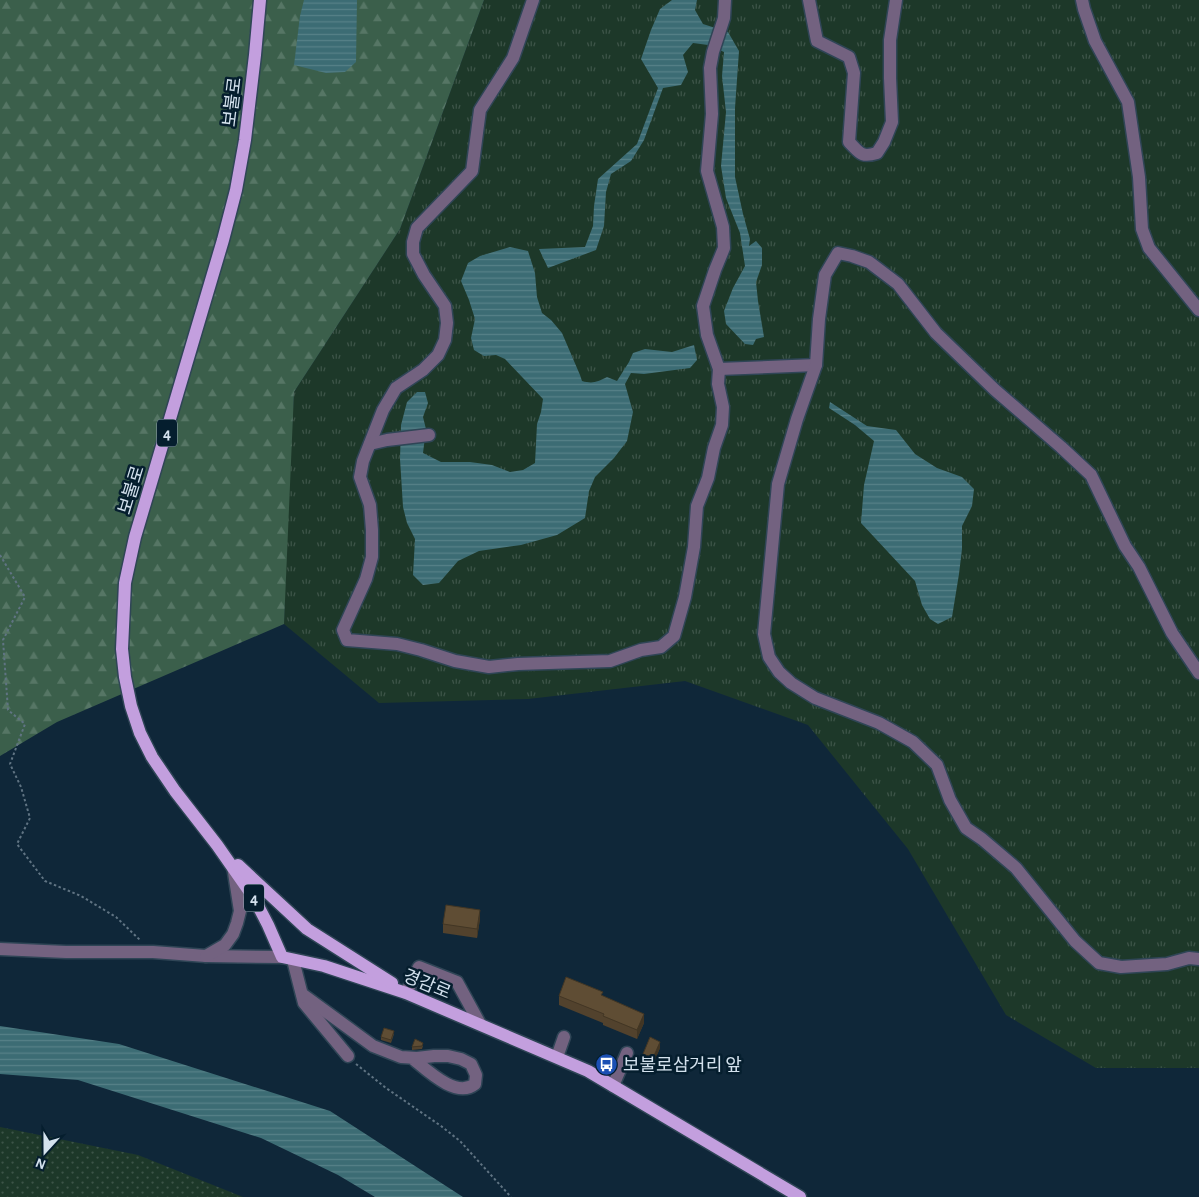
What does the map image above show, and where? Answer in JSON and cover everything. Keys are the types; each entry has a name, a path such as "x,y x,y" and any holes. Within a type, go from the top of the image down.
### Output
{"main road":[{"name":"보불로","path":"260,0 245,140 236,190 135,537 125,583 122,649 131,706 140,733 152,757 175,791 233,866 254,898 288,958"},
{"path":"217,845 307,930 406,993"},
{"name":"경감로","path":"288,958 324,966 406,993 588,1071 800,1197"}],"street":[{"path":"533,0 513,58 480,110 472,171 417,228 413,242 413,254 444,306 447,323 445,340 438,355 423,370 396,388 383,410 363,461 360,477 370,505 372,558 366,579 343,630 347,640 397,644 455,661 488,667 518,664 610,661 641,650 661,648 674,636 686,597 698,506 708,478 714,448 722,425 724,407 718,384 719,369 707,335 703,306 724,248 722,226 707,171 712,114 710,68 724,18 725,0"},
{"path":"809,0 817,41 848,57 854,73 849,142 860,154 866,156 877,153 884,142 892,122 890,40 896,0"},
{"path":"1082,0 1094,41 1128,102 1140,177 1142,229 1149,248 1199,310"},
{"path":"1199,673 1172,633 1139,567 1125,546 1091,475 995,390 949,346 936,333 898,284 869,262 838,253 825,275 819,319 816,364 797,419 778,484 764,634 769,657 779,672 791,683 815,698 878,723 913,742 937,765 950,800 966,828 1016,868 1075,941 1099,963 1121,967 1166,964 1189,958 1199,960"},
{"path":"719,369 816,364"},
{"path":"370,444 429,435"},
{"path":"206,956 225,945 233,934 237,923 240,910 233,866"},
{"name":"경감로","path":"0,949 66,952 153,952 206,956 288,958"},
{"path":"288,958 304,1002 348,1056"},
{"path":"406,993 418,967 457,982 480,1024"},
{"path":"302,994 372,1046 401,1057 412,1058"},
{"path":"557,1057 564,1037"},
{"path":"613,1086 627,1053"}],"path":[{"path":"0,555 25,597 3,640 8,710 25,724 10,764 22,787 30,818 17,844 45,881 81,896 116,917 153,952"},
{"path":"348,1056 366,1073 460,1141 511,1197"}],"green space":[{"path":"0,0 484,0 400,229 294,392 284,624 57,722 0,756"},
{"path":"484,0 1199,0 1199,1068 1096,1068 1006,1015 908,849 808,725 685,681 528,699 379,703 284,624 287,514 294,392 400,229"},
{"path":"0,1127 138,1155 243,1197 0,1197"}],"shaded area":[{"path":"304,0 357,0 356,62 345,72 326,73 294,65 300,16"},
{"path":"672,0 697,0 695,10 703,24 728,32 739,51 735,108 735,177 750,239 749,246 756,241 762,248 762,265 756,282 764,337 756,339 753,345 745,344 726,324 724,311 733,288 745,266 740,233 726,198 721,166 726,112 722,76 724,52 708,45 693,43 683,55 688,72 681,85 663,88 644,140 631,161 611,174 606,192 604,226 596,250 548,268 539,249 585,247 593,226 598,179 637,144 658,88 641,59 660,9"},
{"path":"510,247 528,251 535,273 537,297 542,313 562,333 582,381 595,382 607,377 617,381 633,353 645,349 672,352 694,345 697,360 690,368 644,374 631,373 625,384 633,412 627,441 614,458 595,477 589,491 585,518 557,535 521,545 479,551 458,561 439,583 423,585 413,575 415,539 407,523 403,507 400,459 401,425 407,402 417,392 425,392 428,403 423,417 426,429 423,453 441,462 470,462 492,465 510,472 523,470 535,463 537,424 543,399 505,359 496,355 484,356 474,350 471,338 475,319 461,281 468,263 480,256"},
{"path":"830,402 867,426 896,430 915,454 937,468 962,477 974,489 972,506 962,526 962,549 952,617 938,624 930,619 922,605 915,581 861,523 864,485 874,441 855,425 829,408"},
{"path":"0,1026 119,1044 330,1111 463,1197 375,1197 338,1175 261,1138 78,1080 0,1074"}],"building":[{"path":"446,905 480,910 477,929 443,924"},
{"path":"566,977 603,992 601,995 644,1014 637,1030 559,996"},
{"path":"384,1028 394,1031 391,1040 381,1037"},
{"path":"650,1037 660,1042 653,1058 643,1054"},
{"path":"415,1039 423,1043 422,1046 412,1047"}],"place":[{"name":"보불로삼거리 앞","path":"607,1065"}]}
